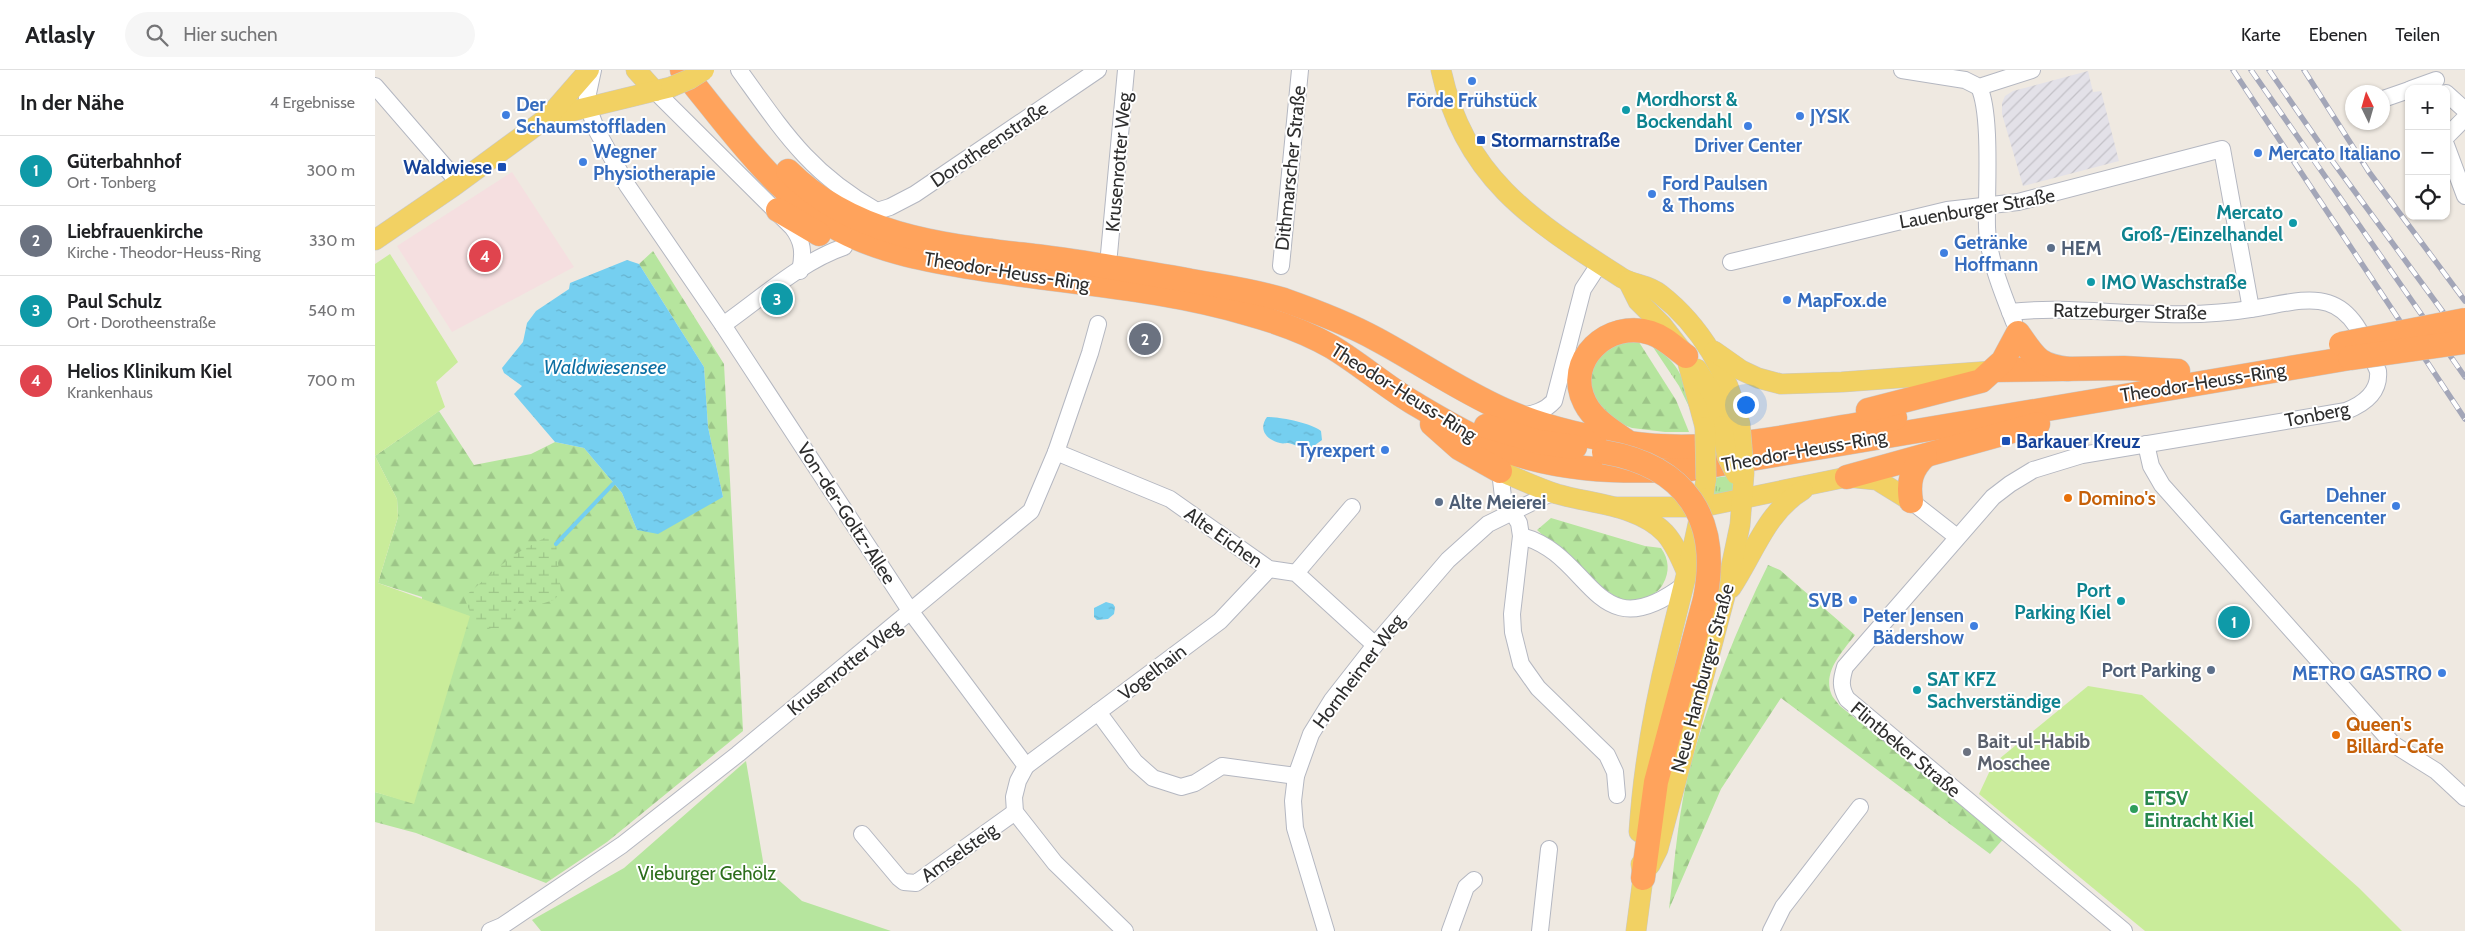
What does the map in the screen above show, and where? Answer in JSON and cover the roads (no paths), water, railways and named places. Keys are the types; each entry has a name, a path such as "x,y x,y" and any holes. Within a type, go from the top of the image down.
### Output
{"highway":[{"name":"Theodor-Heuss-Ring","path":"704,70 777,160 793,176 830,204 853,217 902,236 984,250 1108,266 1243,290 1282,299 1349,325 1446,380 1520,416 1577,434 1630,443 1679,446 1760,440 2178,371 2345,351 2465,342"},
{"name":"Theodor-Heuss-Ring","path":"669,82 805,208 841,230 881,248 921,258 1044,279 1178,298 1247,313 1291,327 1333,348 1410,391 1482,441 1521,455 1582,468 1631,472 1701,468 2132,394 2345,351 2465,320"},
{"path":"777,210 844,247 903,266 959,277 1044,279"},
{"path":"877,211 916,228 984,250"},
{"path":"1243,290 1341,334 1410,391 1430,422 1459,448 1500,470"},
{"path":"2014,323 2035,357 2043,363 2068,369"},
{"path":"1795,434 1842,416 1975,383 1995,370 2010,350 2014,323"},
{"path":"1630,443 1600,421 1585,403 1580,380 1586,356 1599,341 1608,335 1620,331 1636,330 1660,337 1686,356"},
{"path":"1995,370 2124,368 2178,371"},
{"path":"1410,391 1444,404 1495,429 1539,442 1620,455 1649,464 1672,479 1696,507 1704,524 1709,543 1709,578 1660,764 1653,800 1643,878"},
{"path":"1847,477 1925,456 2132,394"},
{"path":"1911,501 1909,488 1913,471 1925,456"}],"main road":[{"path":"375,240 548,117 589,70"},
{"path":"636,70 669,82"},
{"path":"548,117 588,107 669,82 690,79 704,70"},
{"path":"1441,70 1453,113 1466,140 1492,178 1513,201 1534,218 1628,281 1650,286 1660,293 1691,323 1708,347 1727,384 1722,426"},
{"path":"1628,281 1638,301 1662,325 1686,356 1722,426"},
{"path":"1708,347 1741,370 1759,378 1781,384 1842,382 1995,370"},
{"name":"Neue Hamburger Straße","path":"1636,931 1643,878 1638,846 1644,777 1655,708 1702,506 1706,479 1722,426"},
{"name":"Neue Hamburger Straße","path":"1643,878 1658,849 1725,596 1745,486 1722,426"},
{"path":"1500,470 1555,493 1616,507 1644,519 1663,531 1675,547 1685,579"},
{"path":"1616,507 1702,506 1745,486 1807,487 1847,477 1877,480 1911,501"},
{"path":"1725,596 1749,560 1775,512 1789,498 1807,487"}],"street":[{"name":"Von-der-Goltz-Allee","path":"593,70 587,98 588,107 597,131 627,185 723,325 911,612 1026,766"},
{"path":"739,70 793,144 817,170 848,195 877,211"},
{"name":"Dorotheenstraße","path":"877,211 915,194 1098,70"},
{"name":"Krusenrotter Weg","path":"1109,254 1126,70"},
{"name":"Dithmarscher Straße","path":"1281,266 1300,70"},
{"path":"1902,70 1965,80 1979,87 1983,97 1985,124 1987,229 1998,279 2014,323"},
{"path":"1979,87 2032,70"},
{"path":"669,82 731,168 777,210 801,240 803,253 800,271"},
{"path":"2441,83 2465,110"},
{"path":"375,86 459,182"},
{"path":"2390,96 2405,91"},
{"path":"2450,133 2465,118"},
{"name":"Lauenburger Straße","path":"1731,262 1947,210 2018,202 2222,149 2251,309"},
{"path":"2450,156 2465,196"},
{"path":"723,325 800,271 830,252 844,247"},
{"path":"1520,416 1536,414 1549,406 1554,400 1583,289 1600,263"},
{"name":"Tonberg","path":"1957,536 1993,497 2033,470 2069,458 2346,411 2360,405 2373,393 2379,379 2378,371 2355,324 2344,311 2329,303 2315,300 2251,309"},
{"name":"Ratzeburger Straße","path":"2014,323 2031,310 2209,314 2251,309"},
{"name":"Krusenrotter Weg","path":"489,931 502,926 622,845 746,748 1031,511 1056,452 1098,324"},
{"path":"2146,444 2151,466 2162,485 2393,744 2436,771 2465,798"},
{"name":"Alte Eichen","path":"1056,452 1170,499 1269,569 1296,573"},
{"path":"1500,470 1503,497 1519,523 1521,536 1512,614 1513,632 1521,664 1545,695 1607,755 1615,772 1617,795"},
{"name":"Hornheimer Weg","path":"1326,931 1295,828 1293,801 1296,776 1311,734 1332,700 1375,645 1448,560 1488,524 1547,494 1555,493"},
{"path":"1911,501 1957,536"},
{"path":"1352,507 1296,573 1375,645"},
{"path":"1521,536 1541,543 1606,601 1622,608 1635,610 1651,606 1685,579"},
{"name":"Flintbeker Straße","path":"1957,536 1845,667 1841,679 1841,690 1847,699 2124,931"},
{"name":"Vogelhain","path":"1026,766 1220,621 1269,569"},
{"path":"1098,712 1135,762 1153,778 1181,787 1195,783 1222,766 1296,776"},
{"path":"1026,766 1018,781 1014,797 1015,812 1055,863 1125,931"},
{"path":"1771,931 1783,907 1860,807"},
{"name":"Amselsteig","path":"862,834 899,878 904,882 916,883 1015,812"},
{"path":"1540,931 1549,849"},
{"path":"1450,931 1466,887 1474,880"}],"water":[{"name":"Waldwiesensee","path":"627,260 639,264 704,367 708,427 723,497 658,534 637,530 622,493 584,448 555,442 514,394 522,386 504,373 502,368 523,342 527,323 536,311 569,289 570,283"},
{"path":"1267,417 1287,419 1310,425 1321,431 1322,440 1307,451 1288,443 1275,442 1267,437 1263,430 1264,421"},
{"path":"1106,602 1113,604 1115,607 1114,614 1108,619 1097,620 1094,617 1094,608"}],"waterway":[{"path":"556,544 613,484"}],"railway":[{"path":"2233,70 2465,419"},
{"path":"2251,70 2465,377"},
{"path":"2269,70 2325,151 2465,342"},
{"path":"2304,70 2369,172 2465,301"}],"place":[{"name":"Förde Frühstück","path":"1472,81"},
{"name":"Mordhorst & Bockendahl","path":"1626,110"},
{"name":"Der Schaumstoffladen","path":"506,115"},
{"name":"JYSK","path":"1800,116"},
{"name":"Driver Center","path":"1748,126"},
{"name":"Stormarnstraße","path":"1481,140"},
{"name":"Mercato Italiano","path":"2258,153"},
{"name":"Wegner Physiotherapie","path":"583,162"},
{"name":"Waldwiese","path":"502,167"},
{"name":"Ford Paulsen & Thoms","path":"1652,194"},
{"name":"Mercato Groß-/Einzelhandel","path":"2293,223"},
{"name":"HEM","path":"2051,248"},
{"name":"Getränke Hoffmann","path":"1944,253"},
{"name":"Helios Klinikum Kiel","path":"485,256"},
{"name":"IMO Waschstraße","path":"2091,282"},
{"name":"Paul Schulz","path":"777,299"},
{"name":"MapFox.de","path":"1787,300"},
{"name":"Liebfrauenkirche","path":"1145,339"},
{"name":"Barkauer Kreuz","path":"2006,441"},
{"name":"Tyrexpert","path":"1385,450"},
{"name":"Domino's","path":"2068,498"},
{"name":"Alte Meierei","path":"1439,502"},
{"name":"Dehner Gartencenter","path":"2396,506"},
{"name":"SVB","path":"1853,600"},
{"name":"Port Parking Kiel","path":"2121,601"},
{"name":"Güterbahnhof","path":"2234,622"},
{"name":"Peter Jensen Bädershow","path":"1974,626"},
{"name":"Port Parking","path":"2211,670"},
{"name":"METRO GASTRO","path":"2442,673"},
{"name":"SAT KFZ Sachverständige","path":"1917,690"},
{"name":"Queen's Billard-Cafe","path":"2336,735"},
{"name":"Bait-ul-Habib Moschee","path":"1967,752"},
{"name":"ETSV Eintracht Kiel","path":"2134,809"}],"park label":[{"name":"Vieburger Gehölz","path":"707,873"}]}
